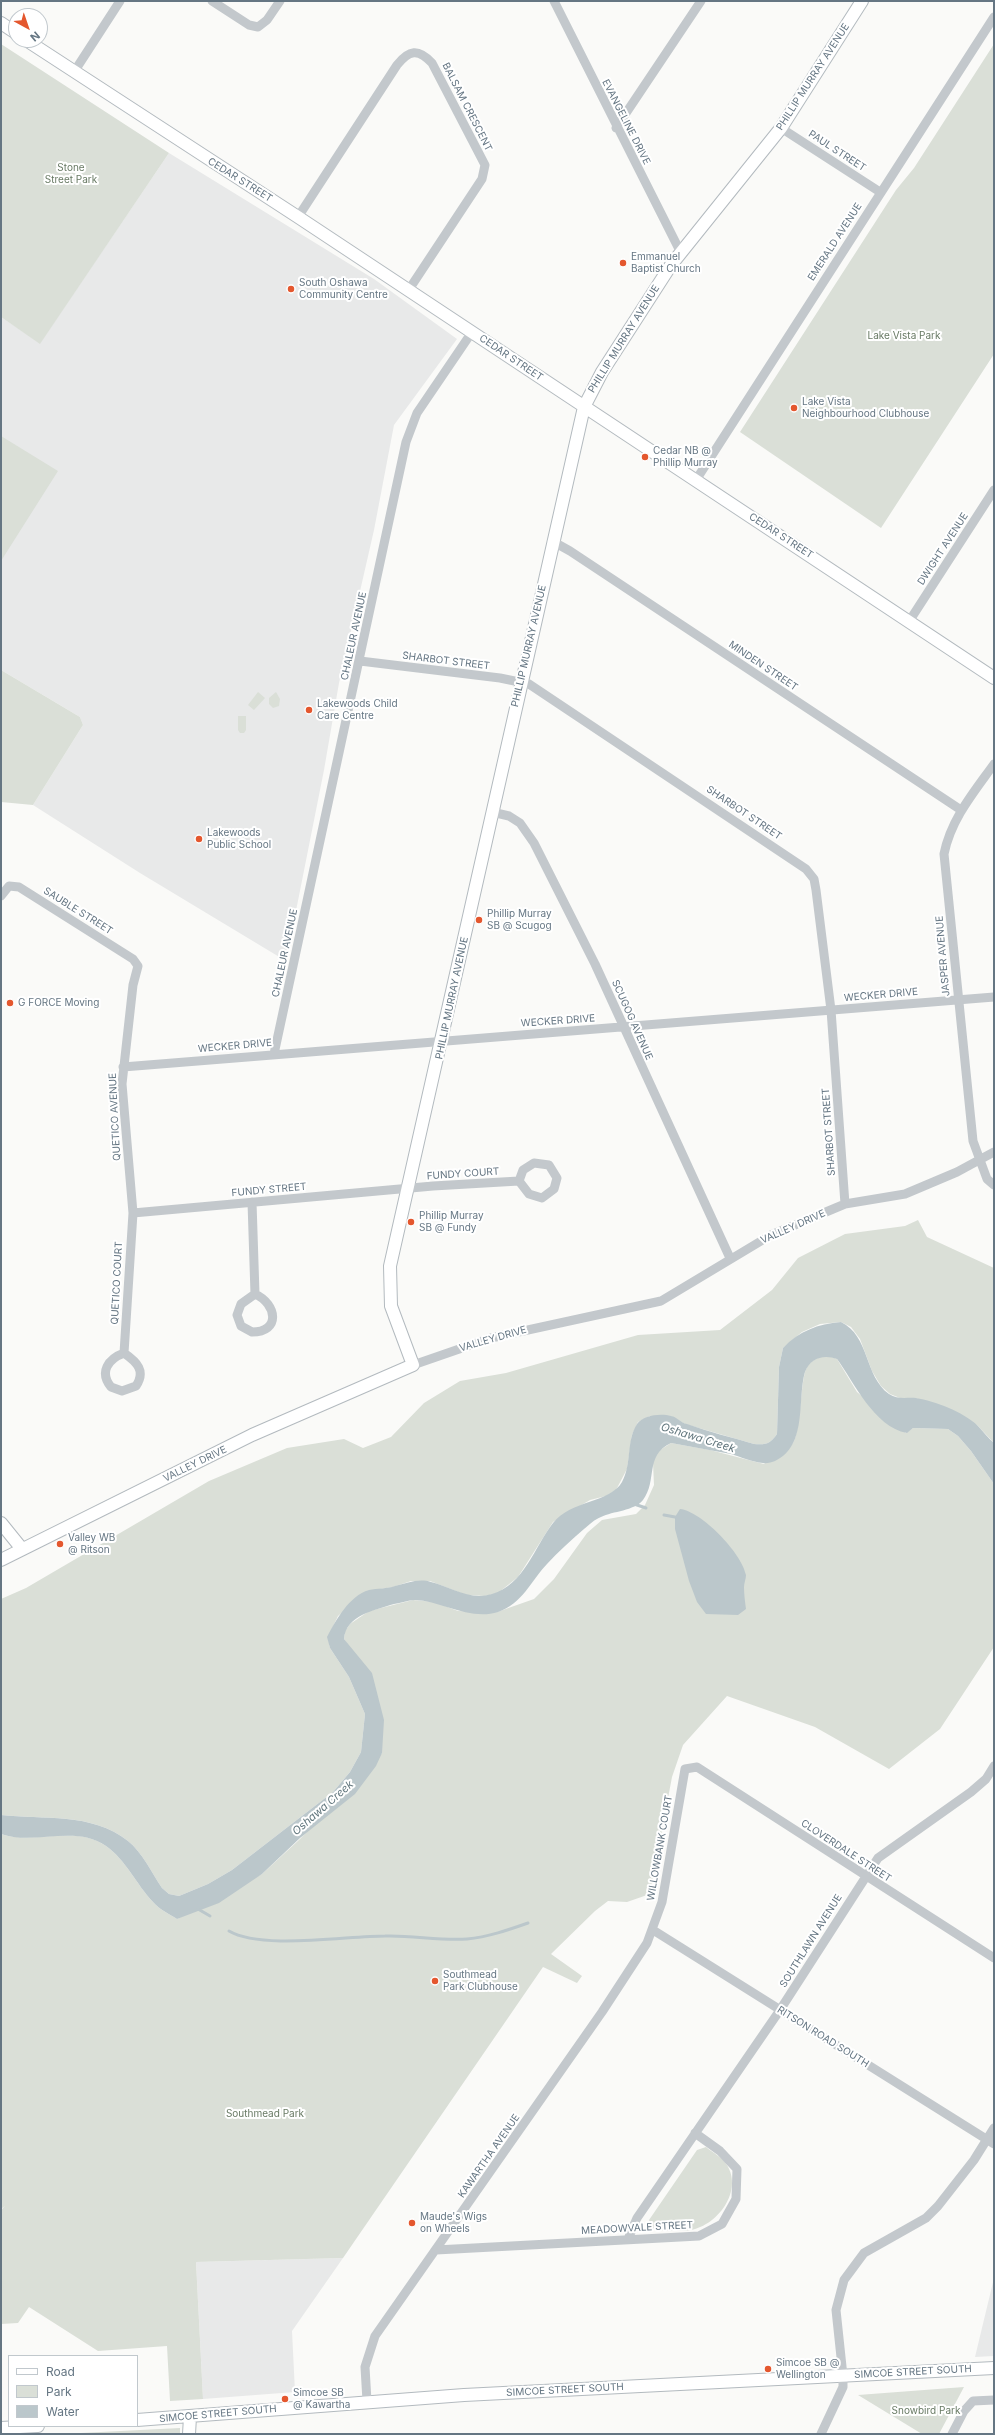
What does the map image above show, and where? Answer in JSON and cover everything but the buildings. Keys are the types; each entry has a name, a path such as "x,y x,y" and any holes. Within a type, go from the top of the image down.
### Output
{"street":[{"path":"74,72 120,1"},
{"path":"212,1 249,25 258,27 267,20 280,1"},
{"name":"EVANGELINE DRIVE","path":"554,1 616,128 681,252"},
{"path":"616,128 701,1"},
{"name":"PHILLIP MURRAY AVENUE","path":"414,1365 391,1306 390,1266 443,1040 520,682 584,407 606,366 681,252 755,164 781,128 862,1"},
{"name":"EMERALD AVENUE","path":"696,480 994,16"},
{"name":"CEDAR STREET","path":"38,48 298,216 408,291 910,620 994,678"},
{"name":"BALSAM CRESCENT","path":"298,216 397,65 406,55 416,52 426,55 432,63 485,165 482,178 408,291"},
{"name":"PAUL STREET","path":"781,128 880,192"},
{"name":"CHALEUR AVENUE","path":"274,1054 411,425 417,413 472,332"},
{"name":"DWIGHT AVENUE","path":"910,620 994,490"},
{"name":"MINDEN STREET","path":"552,541 570,551 961,810"},
{"name":"SHARBOT STREET","path":"360,661 520,682 538,689 806,869 814,879 816,890 831,1010 845,1204"},
{"name":"JASPER AVENUE","path":"994,764 961,810 947,839 944,854 973,1141 978,1159 987,1179 994,1185"},
{"name":"SCUGOG AVENUE","path":"492,812 509,816 526,830 595,964 730,1258"},
{"name":"SAUBLE STREET","path":"1,896 9,886 18,887 125,954"},
{"name":"QUETICO AVENUE","path":"125,954 136,962 138,972 133,985 122,1084 133,1213"},
{"name":"WECKER DRIVE","path":"123,1067 443,1040 994,997"},
{"name":"VALLEY DRIVE","path":"1,1560 252,1435 414,1365 491,1338 661,1301 730,1258 771,1235 845,1204 905,1194 957,1172 978,1159 994,1152"},
{"name":"FUNDY COURT","path":"408,1188 519,1181"},
{"name":"FUNDY STREET","path":"133,1213 408,1188"},
{"path":"252,1202 255,1294"},
{"name":"QUETICO COURT","path":"124,1353 133,1213"},
{"path":"255,1294 269,1303 273,1313 273,1320 264,1329 252,1332 241,1326 237,1315 241,1304 255,1294"},
{"path":"124,1353 139,1365 141,1373 136,1386 122,1392 111,1387 104,1376 105,1369 112,1360 124,1353"},
{"path":"1,1523 22,1549"},
{"name":"SOUTHLAWN AVENUE","path":"628,2239 637,2218 780,2010 878,1858 990,1781 994,1766"},
{"name":"CLOVERDALE STREET","path":"685,1769 697,1768 994,1958"},
{"name":"WILLOWBANK COURT","path":"653,1930 667,1877 685,1769"},
{"name":"RITSON ROAD SOUTH","path":"653,1930 990,2142"},
{"name":"KAWARTHA AVENUE","path":"367,2401 365,2367 375,2336 610,2000 638,1958 653,1930"},
{"path":"821,2434 841,2395 843,2376 836,2310 844,2280 864,2253 926,2218 938,2206 990,2142 994,2128"},
{"name":"MEADOWVALE STREET","path":"436,2250 699,2236 722,2224 736,2199 737,2170 720,2151 696,2133"},
{"name":"SIMCOE STREET SOUTH","path":"138,2420 190,2417 367,2401 994,2368"},
{"path":"952,2434 964,2411 973,2402 994,2400"},
{"path":"190,2417 190,2434"},
{"path":"1,2428 20,2427"}],"shaded area":[{"path":"169,153 374,279 457,339 394,425 374,530 339,683 324,770 286,961 140,873 33,805 83,725 80,717 1,670 1,317 40,343"},
{"path":"343,2258 292,2331 295,2392 203,2399 196,2262"},
{"path":"994,2278 994,2356 975,2357"}],"green space":[{"name":"Stone Street Park","path":"1,44 169,153 40,344 1,317"},
{"name":"Lake Vista Park","path":"994,44 994,354 881,528 740,432 896,190 914,168"},
{"path":"1,436 58,471 1,561"},
{"path":"1,670 80,717 83,725 33,805 1,802"},
{"path":"258,692 265,698 254,710 248,705"},
{"path":"276,692 280,699 279,706 273,708 269,704 269,698"},
{"path":"238,716 246,716 246,730 244,733 240,733 238,730"},
{"path":"918,1220 927,1237 994,1268 994,1443 977,1425 916,1398 900,1398 890,1394 881,1386 872,1371 860,1339 851,1327 841,1322 820,1324 802,1332 783,1348 779,1367 777,1434 770,1442 765,1444 754,1444 685,1424 671,1416 650,1416 638,1422 632,1435 627,1469 616,1490 606,1496 590,1500 553,1522 518,1577 498,1593 485,1596 466,1595 430,1581 411,1581 393,1587 367,1591 338,1616 328,1637 330,1648 349,1677 365,1714 361,1752 350,1772 333,1792 232,1870 208,1884 179,1896 169,1894 162,1888 138,1851 128,1841 114,1832 99,1825 83,1821 1,1815 1,1599 26,1588 209,1481 287,1448 344,1439 363,1448 391,1437 424,1403 460,1381 506,1373 638,1335 720,1330 772,1290 798,1258 845,1234 905,1226"},
{"name":"Southmead Park","path":"827,1355 837,1359 857,1392 906,1433 913,1428 948,1429 958,1436 971,1451 994,1484 994,1647 940,1729 889,1769 815,1727 727,1696 683,1745 672,1777 650,1894 627,1902 608,1901 595,1911 551,1954 582,1976 577,1983 543,1967 343,2258 196,2262 203,2399 170,2401 167,2346 98,2351 29,2307 18,2323 1,2324 1,2210 5,2206 1,2209 1,1834 14,1837 68,1835 81,1836 94,1840 106,1846 119,1858 155,1905 177,1919 262,1874 300,1839 382,1753 349,1647 344,1639 345,1631 350,1624 369,1611 413,1600 435,1602 458,1611 497,1612 534,1599 554,1579 587,1533 602,1520 636,1514 645,1505 654,1485 653,1463 657,1452 671,1443 710,1450 764,1464 789,1448 797,1433 805,1371 812,1361"},
{"path":"706,2147 725,2162 731,2175 732,2185 730,2196 725,2205 718,2214 701,2227 686,2231 654,2230 649,2220 697,2150"},
{"name":"Snowbird Park","path":"964,2387 939,2434 922,2434 858,2395"},
{"path":"180,2428 180,2434 61,2434"}],"water":[{"name":"Oshawa Creek","path":"841,1322 850,1328 857,1337 875,1377 889,1394 896,1397 916,1398 940,1404 971,1420 979,1427 994,1443 994,1484 971,1451 958,1436 948,1429 913,1428 907,1433 895,1429 875,1413 858,1391 837,1359 827,1357 818,1358 810,1363 805,1372 797,1433 792,1445 785,1454 775,1461 766,1463 751,1461 731,1454 671,1443 663,1448 654,1461 650,1484 643,1500 639,1504 606,1515 592,1522 556,1555 514,1604 498,1612 477,1614 425,1601 412,1600 370,1611 350,1624 344,1639 372,1673 384,1720 382,1753 376,1766 355,1794 300,1838 262,1874 219,1903 177,1919 155,1905 119,1858 106,1846 94,1840 68,1836 27,1838 1,1834 1,1815 67,1819 99,1825 128,1841 142,1857 162,1888 169,1894 179,1896 208,1884 232,1870 333,1792 350,1772 361,1752 365,1714 349,1677 330,1648 327,1637 344,1609 355,1597 369,1590 389,1588 408,1582 418,1581 439,1584 468,1595 476,1596 492,1594 503,1589 521,1574 553,1523 561,1515 580,1505 609,1494 622,1482 627,1468 631,1438 637,1424 648,1417 667,1415 695,1427 754,1444 765,1444 770,1442 777,1434 779,1367 783,1348 789,1342 809,1329"},
{"path":"680,1509 699,1517 719,1534 729,1545 743,1566 746,1575 744,1595 746,1609 738,1615 706,1614 697,1602 689,1581 675,1529 675,1517"}],"waterway":[{"path":"634,1504 646,1508"},
{"path":"664,1515 675,1517"},
{"path":"198,1909 210,1916"},
{"path":"229,1931 243,1937 282,1941 385,1936 467,1939 490,1935 528,1923"}],"place":[{"name":"Emmanuel Baptist Church","path":"623,263"},
{"name":"South Oshawa Community Centre","path":"291,289"},
{"name":"Lake Vista Neighbourhood Clubhouse","path":"794,408"},
{"name":"Cedar NB @ Phillip Murray","path":"645,457"},
{"name":"Lakewoods Child Care Centre","path":"309,710"},
{"name":"Lakewoods Public School","path":"199,839"},
{"name":"Phillip Murray SB @ Scugog","path":"479,920"},
{"name":"G FORCE Moving","path":"10,1003"},
{"name":"Phillip Murray SB @ Fundy","path":"411,1222"},
{"name":"Valley WB @ Ritson","path":"60,1544"},
{"name":"Southmead Park Clubhouse","path":"435,1981"},
{"name":"Maude's Wigs on Wheels","path":"412,2223"},
{"name":"Simcoe SB @ Wellington","path":"768,2369"},
{"name":"Simcoe SB @ Kawartha","path":"285,2399"}]}
